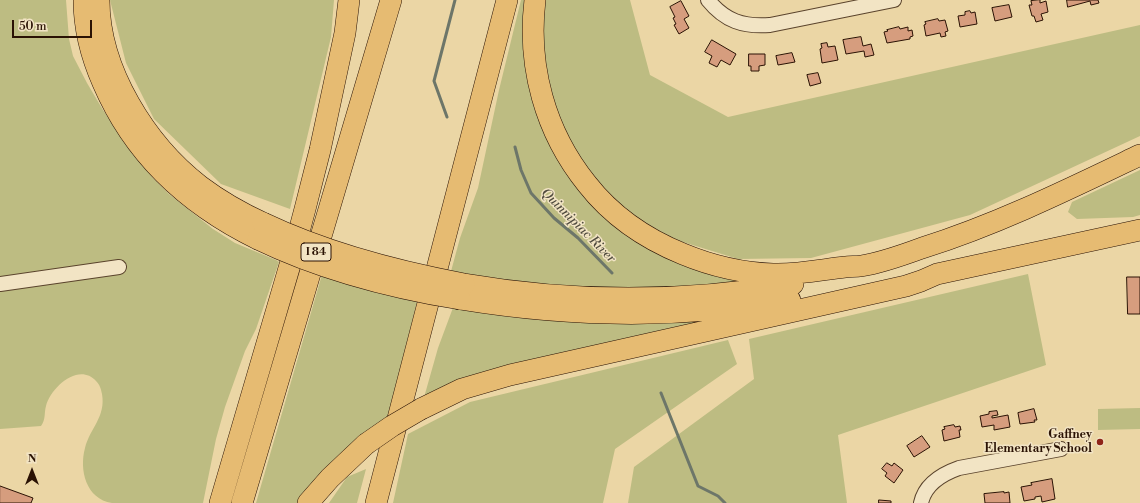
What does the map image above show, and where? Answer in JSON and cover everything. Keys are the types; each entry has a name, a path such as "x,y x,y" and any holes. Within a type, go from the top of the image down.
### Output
{"highway":[{"path":"84,0 84,16 87,36 96,67 111,100 136,141 160,170 189,196 228,222 260,231"},
{"path":"99,0 101,28 109,59 126,96 147,132 171,160 199,185 232,207 260,231 307,259 405,288 462,292 502,290 570,297 622,299 722,294 779,286 842,274 861,266 925,248 1030,206 1140,155"},
{"path":"220,503 290,266 307,202 322,143 345,33 348,0"},
{"name":"I 84","path":"242,503 391,0"},
{"path":"376,503 507,0"},
{"path":"535,0 533,37 535,65 541,95 550,123 561,146 579,174 599,198 619,217 644,235 667,247 698,260 730,269 761,273 792,274 861,266"},
{"path":"308,503 330,478 366,444 392,426 421,409 462,389 497,378 906,286 937,274 1140,230"},
{"path":"462,292 510,306 555,311 631,314 678,313 762,304 908,275 937,274"}],"street":[{"path":"708,0 718,11 729,19 742,24 756,26 770,24 848,4 894,0"},
{"path":"0,284 119,267"},
{"path":"921,503 922,498 928,488 935,480 946,473 959,468 1061,449"}],"shaded area":[{"path":"0,0 66,0 69,39 73,56 103,110 130,149 153,178 169,194 213,229 235,243 279,262 256,329 245,351 225,407 216,439 203,503 112,503 96,496 90,490 84,474 83,457 87,441 100,416 103,402 101,389 96,381 89,376 82,374 66,379 54,391 46,406 44,421 41,426 0,429"},
{"path":"110,0 334,0 331,37 290,209 221,184 154,119 126,63"},
{"path":"521,0 529,0 526,54 584,193 740,279 740,283 699,288 594,290 450,275 460,238 478,188 499,90"},
{"path":"543,0 630,0 650,75 728,117 1140,25 1140,136 970,215 811,258 738,259 673,239 613,204 570,147 556,112 546,74 541,10"},
{"path":"1140,170 1140,215 1133,217 1077,219 1068,212 1072,202"},
{"path":"323,271 418,298 387,422 300,503 256,503"},
{"path":"1028,274 1046,365 838,435 847,503 628,503 634,467 754,379 749,339"},
{"path":"454,305 746,312 423,401 438,348"},
{"path":"728,340 737,364 615,449 603,503 393,503 408,434 470,402"},
{"path":"1140,408 1140,429 1098,430 1098,409"},
{"path":"366,469 357,503 329,503 347,477"}],"building":[{"path":"1040,0 1040,3 1046,1 1048,12 1041,14 1043,20 1036,22 1034,16 1032,16 1029,5 1032,5 1031,1"},
{"path":"1067,0 1098,0 1099,3 1091,5 1090,1 1068,7"},
{"path":"681,1 689,16 684,19 689,28 679,34 674,25 676,24 673,18 675,17 670,7"},
{"path":"1009,5 1012,17 995,21 992,8"},
{"path":"970,11 971,13 975,12 977,24 960,27 958,16 965,15 965,12"},
{"path":"938,19 939,21 945,20 948,31 945,32 946,36 941,37 940,33 926,36 924,25 926,24 925,22"},
{"path":"899,27 900,29 908,27 908,31 912,30 913,36 910,37 910,39 887,43 884,32"},
{"path":"861,37 863,46 871,44 874,55 865,57 864,51 846,54 843,40"},
{"path":"712,40 736,54 730,65 721,60 717,67 709,63 712,56 705,52"},
{"path":"827,43 828,47 835,46 838,60 822,63 820,49 822,48 821,44"},
{"path":"792,53 795,62 778,65 776,56"},
{"path":"749,54 765,54 765,65 759,66 759,71 751,71 751,66 749,66"},
{"path":"818,73 821,83 810,86 807,75"},
{"path":"1127,277 1140,277 1140,314 1128,314"},
{"path":"1034,409 1037,420 1034,420 1035,422 1020,424 1018,413"},
{"path":"997,411 998,415 992,416 992,418 1008,415 1010,427 994,430 994,425 982,427 980,416 989,414 989,412"},
{"path":"954,425 955,427 960,426 960,437 944,441 942,430 945,429 944,427"},
{"path":"922,436 930,447 914,457 907,446"},
{"path":"887,463 892,466 894,463 903,470 894,483 885,476 887,473 882,469"},
{"path":"1052,479 1055,499 1042,502 1041,496 1024,501 1021,487 1032,485 1031,483"},
{"path":"0,486 33,498 31,503 0,503"},
{"path":"1009,492 1010,503 985,503 984,494"},
{"path":"879,500 891,501 891,503 879,503"}],"waterway":[{"name":"Quinnipiac River","path":"447,117 434,81 455,0"},
{"name":"Quinnipiac River","path":"515,147 521,170 531,193 554,218 578,238 612,273"},
{"name":"Quinnipiac River","path":"661,393 698,486 718,496 725,503"}],"place":[{"name":"Gaffney Elementary School","path":"1100,442"}]}
